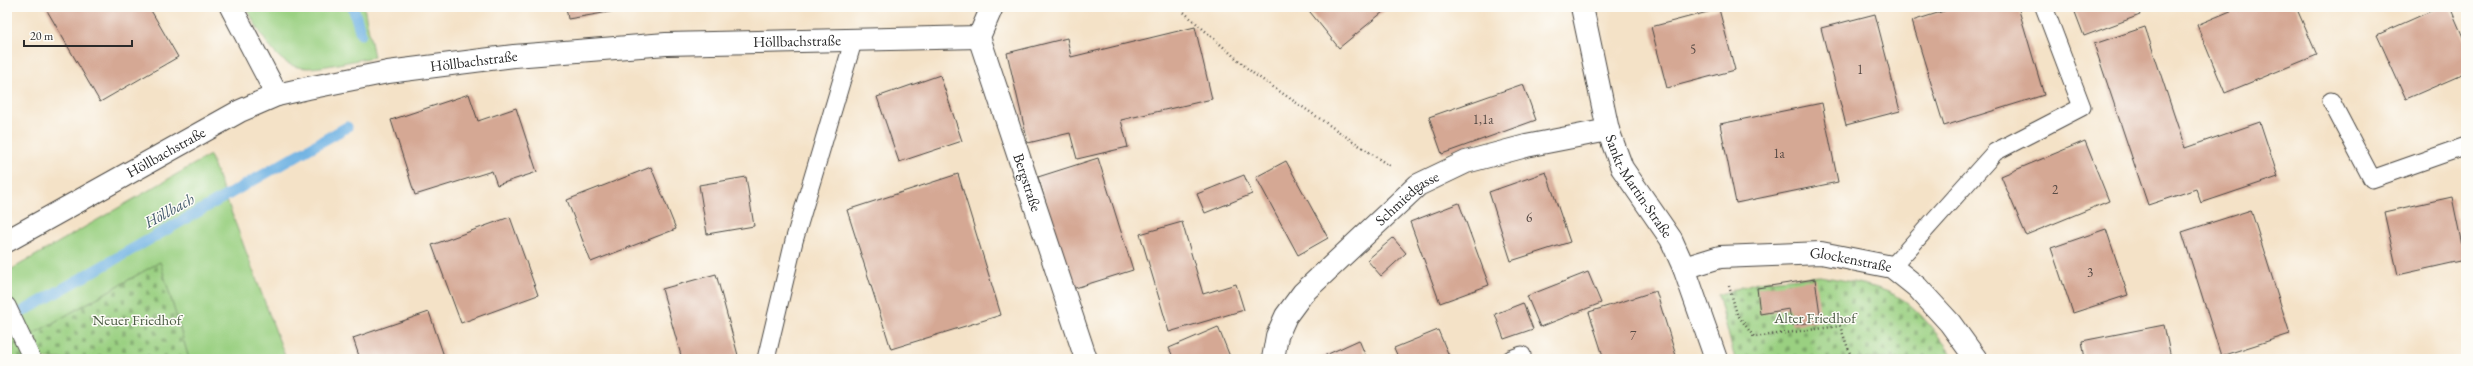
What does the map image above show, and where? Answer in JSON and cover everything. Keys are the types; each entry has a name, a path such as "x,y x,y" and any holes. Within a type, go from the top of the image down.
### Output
{"street":[{"path":"231,7 277,95"},
{"path":"979,37 992,7"},
{"name":"Sankt-Martin-Straße","path":"1582,7 1608,130 1622,168 1671,239 1684,268 1716,359"},
{"name":"Höllbachstraße","path":"7,241 240,111 277,95 388,72 514,56 666,44 853,42 979,37"},
{"name":"Bergstraße","path":"979,37 1086,359"},
{"name":"Schmiedgasse","path":"1272,359 1277,336 1286,316 1304,293 1418,186 1466,162 1526,146 1608,130"},
{"name":"Glockenstraße","path":"1684,268 1720,257 1821,253 1892,267 1917,287 1950,323 1976,359"}],"lane":[{"path":"1892,267 1995,152 2082,107 2044,7"},
{"path":"766,359 794,240 853,42"},
{"path":"2332,101 2372,179 2466,146"},
{"path":"7,306 32,359"}],"path":[{"path":"1178,7 1254,74 1418,186"},
{"path":"1720,257 1737,314 1754,337 1840,326 1852,359"}],"green space":[{"path":"246,7 364,7 374,57 310,68 296,66 284,61 272,50"},
{"path":"210,155 286,359 189,359 160,262 7,349 7,272"},
{"name":"Neuer Friedhof","path":"160,262 189,359 7,359 7,349"},
{"name":"Alter Friedhof","path":"1820,276 1875,287 1905,301 1932,328 1956,359 1735,359 1718,295 1757,282"}],"building":[{"path":"45,7 149,7 178,57 100,102"},
{"path":"566,7 633,7 633,8 568,19"},
{"path":"1306,7 1389,7 1339,48"},
{"path":"1957,7 2018,7 2044,95 1944,126 1912,21"},
{"path":"2073,7 2137,7 2140,15 2084,36"},
{"path":"2240,7 2296,7 2317,55 2225,93 2197,25"},
{"path":"2440,7 2450,7 2466,44 2466,73 2406,99 2377,35"},
{"path":"1719,9 1735,70 1667,88 1651,27"},
{"path":"1875,14 1900,111 1846,125 1821,28"},
{"path":"1195,27 1212,99 1121,120 1128,147 1077,159 1070,133 1028,143 1007,53 1067,38 1071,57"},
{"path":"2145,27 2185,148 2260,122 2278,177 2201,203 2196,189 2148,205 2094,44"},
{"path":"940,75 962,141 899,162 877,97"},
{"path":"1523,84 1536,120 1442,154 1429,117"},
{"path":"469,94 478,121 516,108 537,172 497,185 492,171 415,195 391,120"},
{"path":"1822,103 1838,182 1736,203 1720,124"},
{"path":"2085,141 2109,201 2026,235 2001,176"},
{"path":"1098,158 1133,270 1072,289 1038,177"},
{"path":"1286,161 1328,238 1298,255 1256,177"},
{"path":"651,167 676,229 591,262 567,200"},
{"path":"1546,172 1570,242 1511,261 1489,192"},
{"path":"958,174 1001,315 891,349 847,210"},
{"path":"1244,175 1252,194 1205,213 1197,194"},
{"path":"746,177 754,226 707,234 699,185"},
{"path":"2452,197 2465,260 2398,275 2384,212"},
{"path":"1459,203 1489,285 1440,303 1410,222"},
{"path":"2251,210 2290,334 2221,356 2182,232"},
{"path":"510,217 538,295 461,323 432,245"},
{"path":"1182,222 1203,294 1236,284 1244,310 1169,332 1140,234"},
{"path":"2106,229 2128,295 2073,313 2051,248"},
{"path":"1393,238 1406,253 1381,276 1367,260"},
{"path":"1588,272 1601,303 1540,327 1527,296"},
{"path":"716,274 739,359 682,359 662,289"},
{"path":"1815,279 1821,321 1792,325 1789,309 1760,314 1757,288"},
{"path":"1656,291 1677,359 1604,359 1589,312"},
{"path":"1523,303 1533,329 1504,339 1495,314"},
{"path":"429,312 444,356 437,359 360,359 353,338"},
{"path":"2164,325 2171,358 2085,359 2082,341"},
{"path":"1218,327 1231,359 1174,359 1169,348"},
{"path":"1438,330 1450,358 1399,359 1394,348"},
{"path":"1359,340 1367,359 1317,359"}],"waterway":[{"name":"Höllbach","path":"353,7 361,34"},
{"name":"Höllbach","path":"8,320 347,127"}]}
